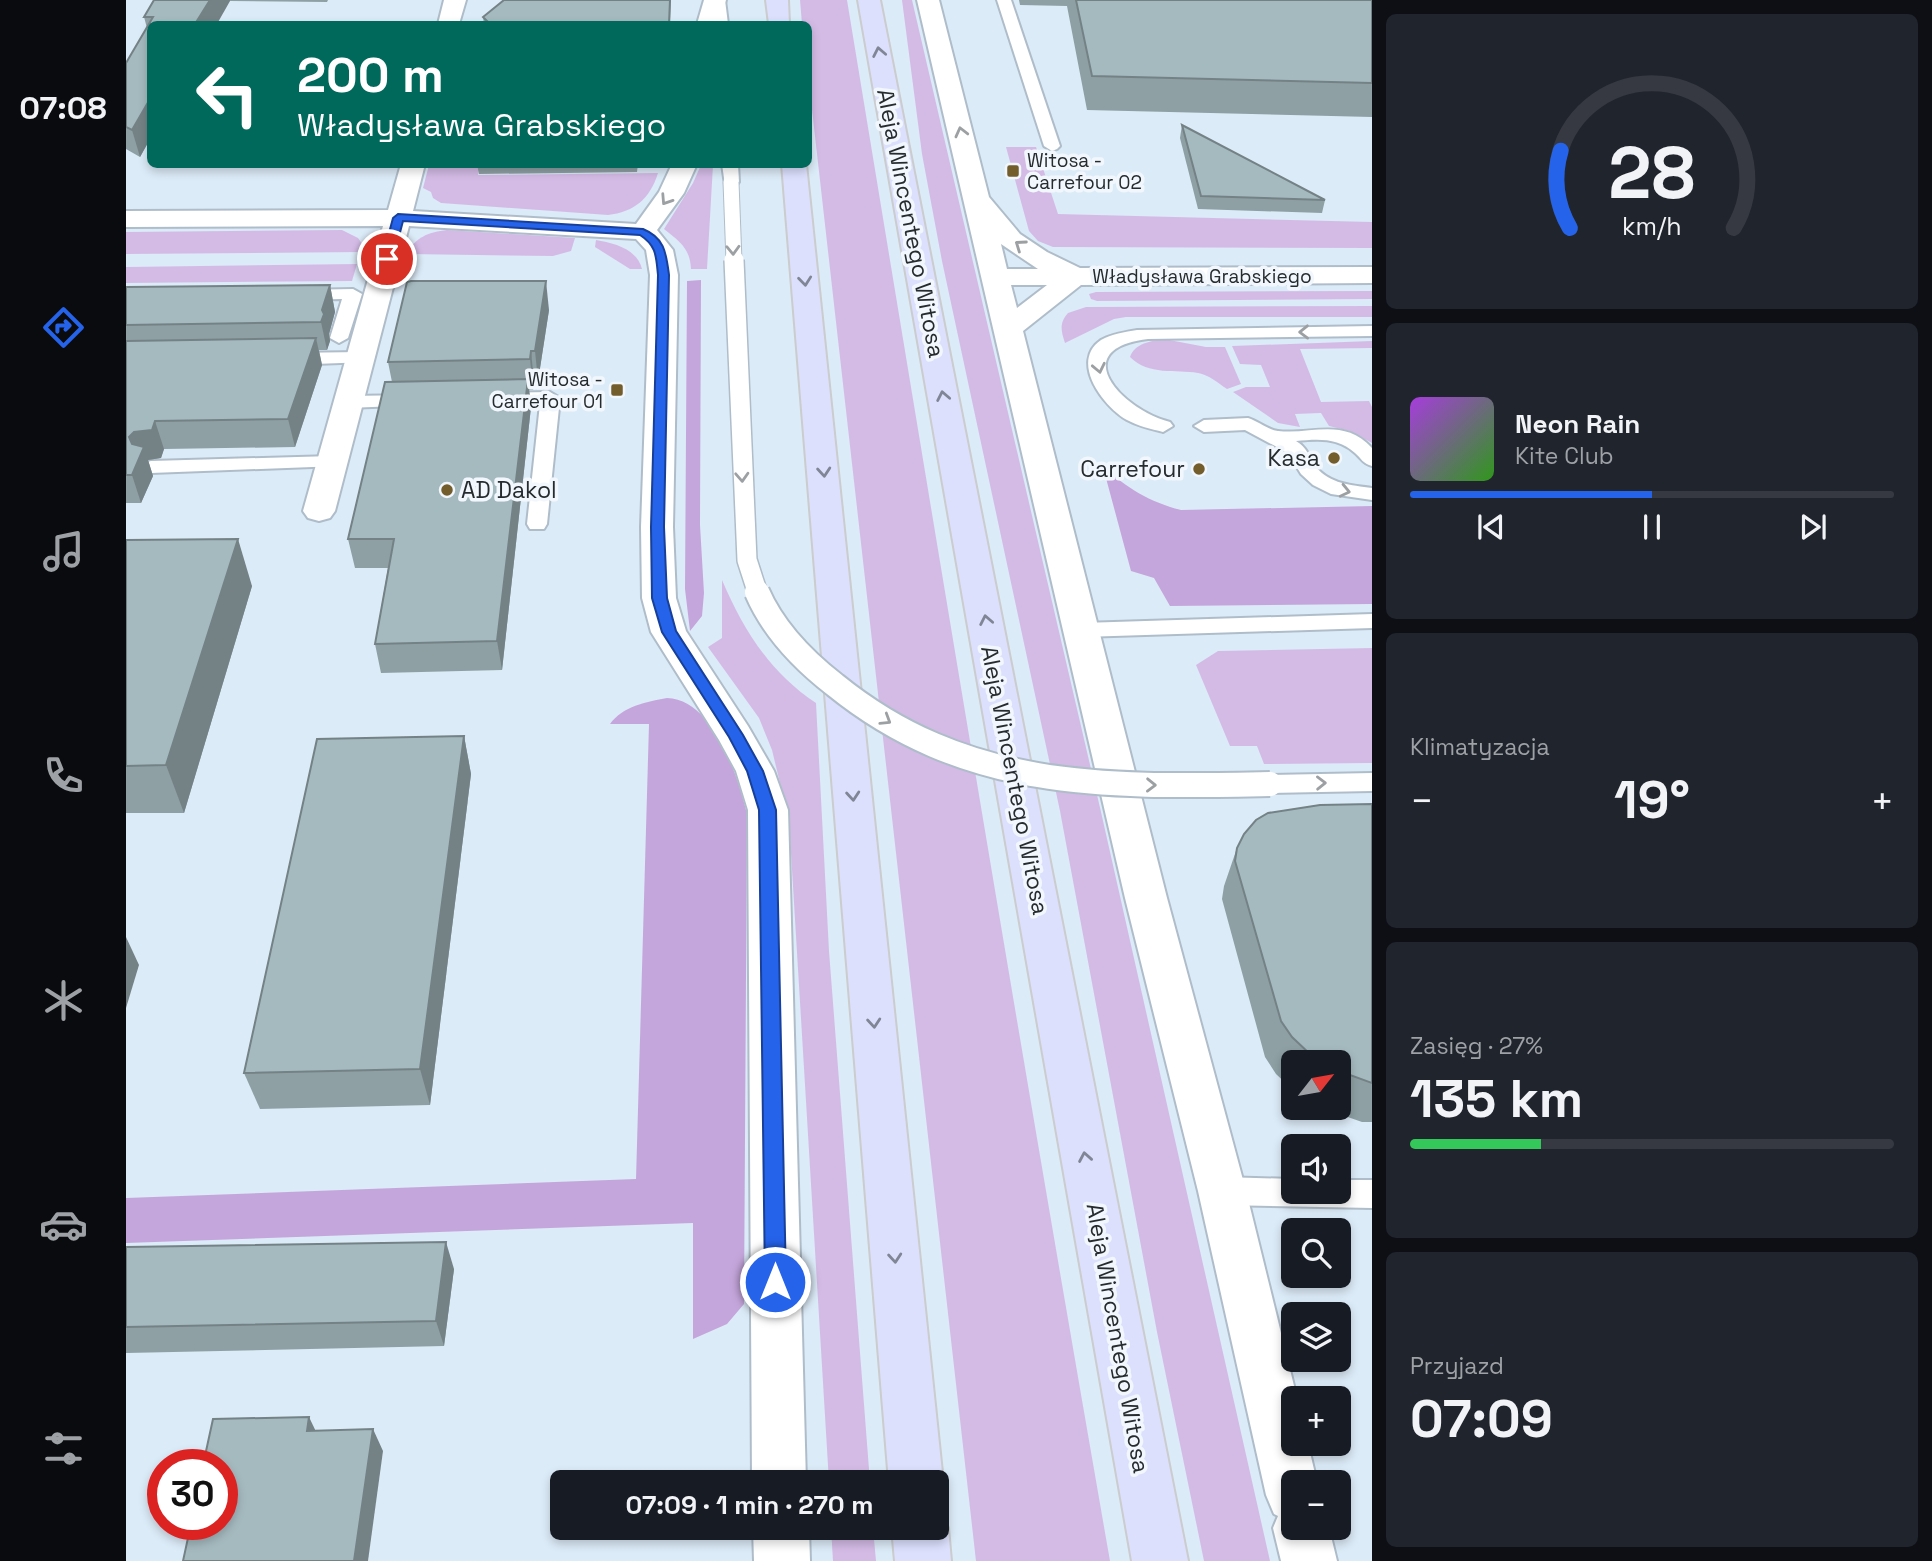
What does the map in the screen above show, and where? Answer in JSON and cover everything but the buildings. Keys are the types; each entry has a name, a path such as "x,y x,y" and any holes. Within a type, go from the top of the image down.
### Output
{"main road":[{"path":"777,0 779,21"},
{"name":"Aleja Wincentego Witosa","path":"869,0 1160,1561"},
{"path":"794,168 915,1470"},
{"path":"921,1540 923,1561"}],"street":[{"path":"450,21 455,0"},
{"path":"709,21 717,0"},
{"path":"928,0 1143,885 1222,1191 1287,1470"},
{"path":"319,511 412,168"},
{"path":"643,232 671,193 683,168"},
{"name":"Władysława Grabskiego","path":"977,198 1011,240 1038,258 1075,276 1372,275"},
{"path":"126,219 398,218 643,232 655,240 660,249 664,275 657,527 659,598 669,632 735,735 755,771 768,810 779,1470"},
{"path":"996,277 1075,276"},
{"path":"1008,329 1075,276"},
{"path":"781,1540 782,1561"},
{"path":"1304,1540 1309,1561"}],"lane":[{"path":"717,0 720,21"},
{"path":"1004,0 1052,146"},
{"path":"730,173 747,560 755,588 766,609 797,650 838,689 904,732 1017,773 1098,783 1372,782"},
{"path":"286,295 353,294 339,338"},
{"path":"1163,426 1133,417 1107,392 1096,367 1096,355 1104,346 1125,336 1148,334 1372,331"},
{"path":"276,359 360,358"},
{"path":"483,400 550,398 537,524"},
{"path":"348,402 429,401"},
{"path":"1204,426 1248,424 1296,449 1308,470 1320,481 1338,490 1372,494"},
{"path":"1274,437 1337,434 1355,441 1372,460"},
{"path":"151,467 332,462"},
{"path":"1083,630 1372,621"},
{"path":"1222,1191 1372,1194"}],"shaded area":[{"path":"800,0 847,0 1009,976 1110,1561 976,1561 812,110 812,21 802,21"},
{"path":"902,0 912,0 1101,812 1270,1561 1204,1561 1157,1332 1060,811 942,261 922,154"},
{"path":"1006,147 1036,147 1058,214 1372,222 1372,248 1053,247 1038,241 1029,231"},
{"path":"428,168 479,168 478,175 658,173 640,203 626,211 608,215 441,203 423,188"},
{"path":"700,168 713,168 707,269 691,269 686,251 664,229"},
{"path":"342,230 358,238 363,245 363,252 126,254 126,232"},
{"path":"447,230 575,238 571,251 553,256 407,254 423,236"},
{"path":"596,240 617,245 630,252 642,269 630,269 595,247"},
{"path":"357,264 352,281 126,283 126,267"},
{"path":"701,280 700,525 704,593 702,616 690,631 685,589 687,281"},
{"path":"1372,291 1372,299 1097,301 1091,299 1089,294 1096,292"},
{"path":"1372,306 1372,317 1126,317 1114,319 1065,343 1062,331 1063,320 1068,313 1086,307"},
{"path":"1164,339 1206,347 1225,347 1241,384 1227,389 1202,374 1145,367 1130,357 1140,346"},
{"path":"1372,341 1372,348 1300,349 1321,402 1369,401 1372,407 1372,443 1350,431 1329,426 1321,413 1295,414 1300,427 1278,423 1233,392 1246,387 1270,387 1261,365 1240,364 1232,346"},
{"path":"1103,467 1139,493 1181,510 1372,506 1372,604 1170,606 1154,578 1131,571"},
{"path":"722,580 739,616 760,649 785,678 816,703 829,951 869,1470 828,1470 789,820 772,750 759,718 708,647 722,638"},
{"path":"1372,648 1372,763 1264,764 1257,746 1230,746 1196,665 1218,651"},
{"path":"667,698 683,702 698,711 710,725 730,761 747,814 744,1304 727,1324 693,1339 693,1223 126,1243 126,1198 636,1179 649,724 610,724 628,709"},
{"path":"832,1540 874,1540 876,1561 833,1561"}],"place":[{"name":"Witosa - Carrefour 02","path":"1013,171"},
{"name":"Witosa - Carrefour 01","path":"617,390"},
{"name":"Kasa","path":"1334,458"},
{"name":"Carrefour","path":"1199,469"},
{"name":"AD Dakol","path":"447,490"}],"route":[{"path":"387,259 398,218 643,232 655,240 660,249 664,275 657,527 659,598 669,632 735,735 755,771 768,810 775,1282"}]}
